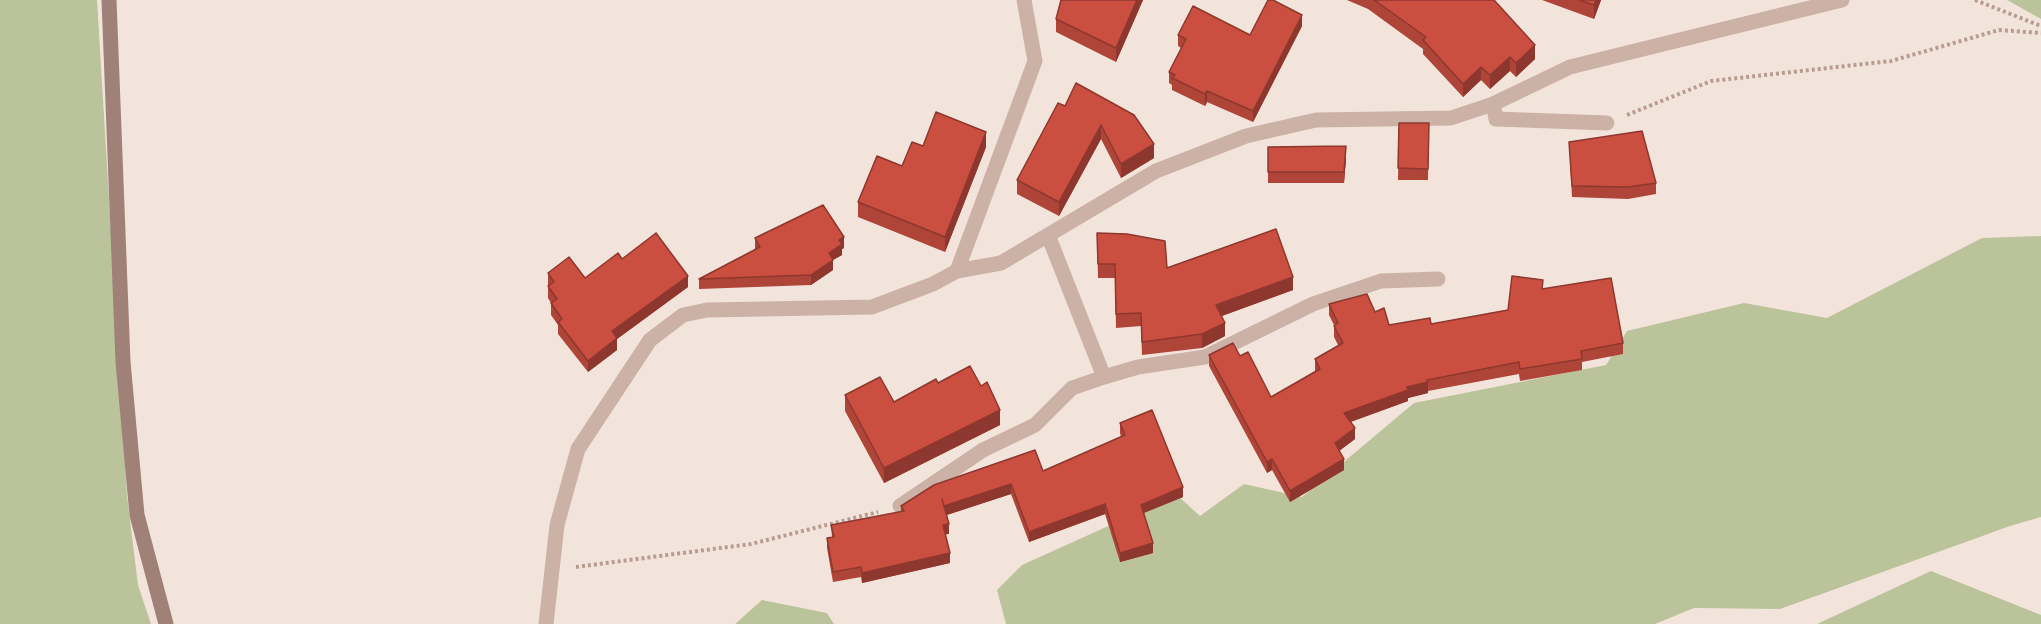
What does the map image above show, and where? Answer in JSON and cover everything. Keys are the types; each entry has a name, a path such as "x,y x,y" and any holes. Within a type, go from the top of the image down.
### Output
{"street":[{"path":"109,0 123,362 137,515 166,624"},
{"path":"957,271 1035,61 1024,0"},
{"path":"546,624 556,525 578,449 650,340 683,315 707,310 872,307 933,284 957,271 1001,263 1156,171 1246,136 1316,120 1451,118 1493,104 1570,67 1842,0"},
{"path":"1493,104 1496,119 1607,123"},
{"path":"1048,235 1104,377"},
{"path":"900,506 983,450 1035,425 1072,388 1137,367 1205,357 1313,304 1381,281 1438,279"}],"path":[{"path":"1975,0 2041,26"},
{"path":"1607,123 1711,81 1891,61 1999,30 2041,33"},
{"path":"552,570 751,544 900,506"}],"green space":[{"path":"0,0 97,0 127,496 138,585 151,624 0,624"},
{"path":"2007,0 2041,0 2041,19"},
{"path":"2041,236 2041,517 2010,526 1780,609 1694,608 1655,624 1006,624 997,590 1022,565 1177,495 1200,516 1244,484 1302,497 1414,403 1606,365 1627,331 1744,303 1827,318 1982,238"},
{"path":"1931,571 2041,615 2041,624 1817,624"},
{"path":"762,600 827,613 834,624 735,624"}],"building":[{"path":"1061,0 1137,0 1116,48 1056,19"},
{"path":"1268,0 1273,0 1302,15 1253,111 1207,91 1205,94 1172,78 1175,75 1169,72 1186,39 1178,35 1193,6 1250,35"},
{"path":"1374,0 1494,0 1535,45 1516,63 1510,57 1490,75 1481,67 1463,84 1423,40 1426,37"},
{"path":"1579,0 1596,0 1594,5"},
{"path":"1076,83 1134,115 1154,144 1121,164 1101,125 1059,202 1017,180 1058,103 1065,106"},
{"path":"936,112 986,132 945,237 858,202 877,156 902,166 912,142 923,146"},
{"path":"1399,123 1429,123 1428,169 1398,168"},
{"path":"1642,131 1656,183 1628,187 1572,186 1569,142"},
{"path":"1346,146 1344,172 1268,172 1268,147"},
{"path":"823,205 844,237 839,240 842,244 829,253 833,260 811,275 699,279 760,247 755,238"},
{"path":"1276,229 1293,277 1216,305 1225,323 1202,334 1142,342 1141,313 1116,314 1115,264 1098,264 1097,233 1127,234 1165,241 1167,268"},
{"path":"656,233 688,276 612,331 617,338 588,361 558,322 562,319 551,303 557,299 548,286 554,282 548,273 569,257 585,278 618,253 622,259"},
{"path":"1512,276 1543,280 1542,289 1611,278 1623,343 1581,351 1582,359 1520,369 1519,362 1427,380 1428,382 1407,387 1408,390 1344,413 1355,428 1335,443 1344,459 1290,491 1272,459 1267,462 1209,355 1233,343 1240,356 1248,352 1271,397 1320,369 1315,359 1343,343 1334,326 1338,323 1329,304 1367,294 1375,312 1384,308 1389,325 1430,318 1431,324 1508,310"},
{"path":"970,366 981,386 987,382 1000,410 884,468 845,395 880,377 894,402 936,379 938,383"},
{"path":"1152,410 1183,487 1141,505 1153,543 1120,553 1105,504 1029,532 1011,484 944,506 942,499 949,524 943,525 950,553 862,573 861,567 833,572 827,538 834,537 831,525 904,511 901,506 934,485 1035,450 1043,471 1125,435 1120,423"}]}
